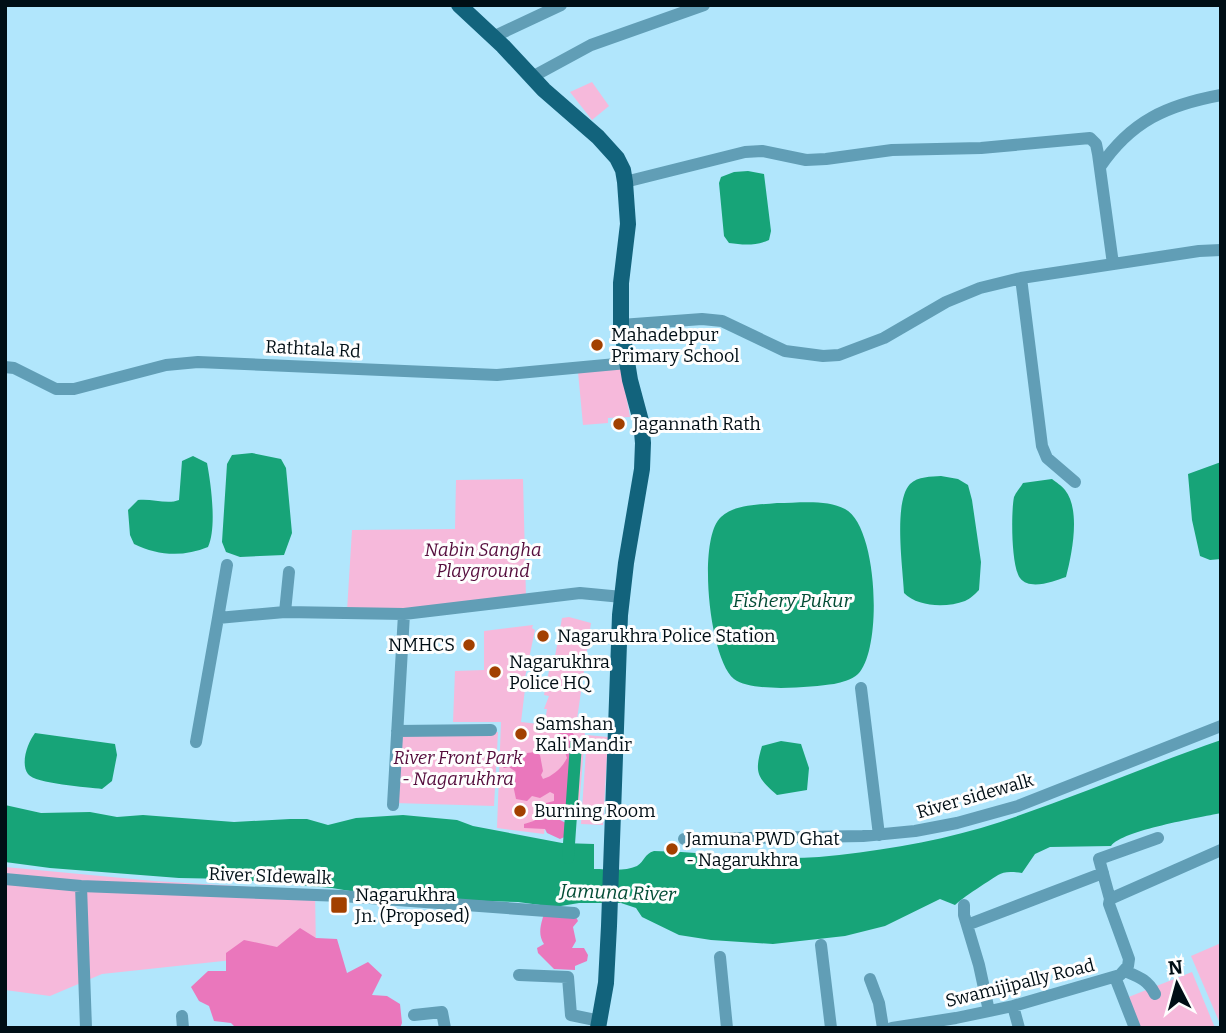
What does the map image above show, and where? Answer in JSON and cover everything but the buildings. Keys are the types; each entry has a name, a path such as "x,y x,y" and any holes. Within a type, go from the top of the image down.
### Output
{"main road":[{"path":"459,5 532,77 598,136 617,158 625,183 628,224 621,283 621,325 643,443 642,470 622,597 617,662 609,926 606,984 599,1024"}],"street":[{"path":"493,37 561,5"},
{"path":"532,77 591,45 704,5"},
{"path":"1100,167 1112,149 1143,121 1162,110 1221,95"},
{"path":"625,183 745,152 762,151 806,160 892,150 971,149 1079,138 1094,141 1113,264"},
{"path":"621,325 702,318 722,321 785,351 823,356 839,355 884,338 946,302 979,288 1021,278 1221,250"},
{"path":"1021,278 1042,446 1047,458 1075,482"},
{"name":"Rathtala Rd","path":"5,367 14,368 56,389 74,389 166,365 198,362 496,374 627,363"},
{"path":"196,742 227,565"},
{"path":"285,612 289,572"},
{"path":"218,618 285,612 404,614 580,593 622,597"},
{"path":"393,805 404,614"},
{"path":"861,688 879,835"},
{"name":"River sidewalk","path":"684,839 806,838 915,831 1018,806 1093,774 1221,726"},
{"path":"397,731 491,730"},
{"path":"1120,974 1128,966 1127,951 1109,904 1099,859 1158,838"},
{"path":"1110,899 1221,850"},
{"path":"967,925 1103,873"},
{"name":"River SIdewalk","path":"5,879 82,886 342,896 574,913"},
{"path":"82,886 86,1028"},
{"path":"964,905 989,1011"},
{"path":"821,945 831,1028"},
{"path":"720,957 727,1028"},
{"path":"1120,974 1143,979 1150,984 1154,994"},
{"path":"1120,974 1135,1028"},
{"name":"Swamijipally Road","path":"892,1028 1013,1006 1120,974"},
{"path":"519,975 568,977 571,1015 599,1024"},
{"path":"870,979 879,1003 883,1028"},
{"path":"1013,1006 1019,1028"},
{"path":"414,1014 442,1012 444,1028"}],"green space":[{"path":"592,82 609,106 592,120 570,92"},
{"path":"621,367 630,417 608,418 608,423 583,425 578,372"},
{"name":"Nabin Sangha Playground","path":"523,479 526,597 404,612 347,611 352,530 455,529 456,480"},
{"path":"569,617 591,623 577,719 545,721 547,709 544,709 549,696 544,695 552,656 555,656 562,618"},
{"path":"533,625 535,630 523,687 525,689 521,722 557,726 583,722 585,735 578,819 547,815 544,834 497,828 501,722 453,722 455,671 484,670 484,631"},
{"name":"River Front Park - Nagarukhra","path":"498,732 494,806 395,803 399,733"},
{"path":"587,735 608,737 603,825 581,824"},
{"path":"5,867 154,881 315,891 316,951 102,974 50,996 5,990"},
{"path":"1221,943 1221,1026 1191,956"},
{"path":"1192,972 1215,1028 1138,1028 1126,998"}],"shaded area":[{"path":"572,732 579,743 581,753 577,770 577,811 572,816 564,815 560,820 568,824 571,832 560,839 547,833 545,829 524,828 524,824 538,818 546,803 554,801 554,794 550,792 540,798 532,796 527,801 516,799 512,780 516,772 509,767 503,767 504,754 509,752 521,758 527,753 535,752 540,755 543,779 550,776 567,758 564,749 556,740 558,734"},
{"path":"545,908 576,917 578,921 573,927 576,941 572,948 584,948 588,955 587,961 575,966 575,970 554,969 538,953 537,948 544,944 540,931"},
{"path":"300,928 316,938 337,939 347,973 368,962 382,975 372,995 387,996 400,1004 400,1028 236,1028 231,1023 214,1021 209,1006 199,1001 191,987 208,971 226,971 226,953 244,940 277,947"}],"water":[{"path":"748,171 764,174 771,231 769,240 749,244 729,243 724,236 719,183 721,177"},
{"path":"252,453 281,459 286,468 292,533 284,555 240,557 226,552 222,542 227,464 232,455"},
{"path":"193,456 207,463 209,472 213,518 208,547 171,554 134,544 130,535 128,510 138,500 179,500 182,461"},
{"path":"1221,462 1221,559 1210,560 1200,556 1192,520 1188,474"},
{"path":"941,476 958,479 968,485 981,562 979,590 965,601 949,605 924,604 904,593 900,536 902,505 910,484 921,478"},
{"path":"1052,479 1065,490 1070,499 1074,520 1073,545 1066,577 1042,584 1030,584 1020,578 1015,562 1012,526 1014,497 1023,483"},
{"name":"Fishery Pukur","path":"812,502 838,506 856,520 864,538 870,562 874,615 866,660 858,674 850,679 834,684 768,688 734,679 725,667 718,648 709,598 709,548 714,529 721,517 733,510 777,503"},
{"path":"35,733 115,744 117,755 112,781 102,789 51,783 28,774 25,759"},
{"name":"Jamuna River","path":"1221,740 1221,813 1145,830 1118,840 1111,846 1050,847 1035,854 1022,873 1001,874 955,905 940,899 885,926 845,936 773,944 679,935 642,917 636,908 621,903 579,903 555,907 518,902 392,898 332,888 50,868 5,862 5,805 41,813 90,812 117,817 143,815 234,822 307,819 328,825 356,818 403,815 457,820 473,826 562,843 594,844 594,869 632,868 654,851 778,858 819,857 901,846 981,828"},
{"path":"781,741 801,744 809,768 807,790 777,795 761,779 758,763 762,746"}],"waterway":[{"path":"568,858 576,744"}],"place":[{"name":"Mahadebpur Primary School","path":"597,345"},
{"name":"Jagannath Rath","path":"619,424"},
{"name":"Nagarukhra Police Station","path":"543,636"},
{"name":"NMHCS","path":"469,645"},
{"name":"Nagarukhra Police HQ","path":"495,672"},
{"name":"Samshan Kali Mandir","path":"521,734"},
{"name":"Burning Room","path":"520,811"},
{"name":"Jamuna PWD Ghat - Nagarukhra","path":"672,849"},
{"name":"Nagarukhra Jn. (Proposed)","path":"339,905"}]}
